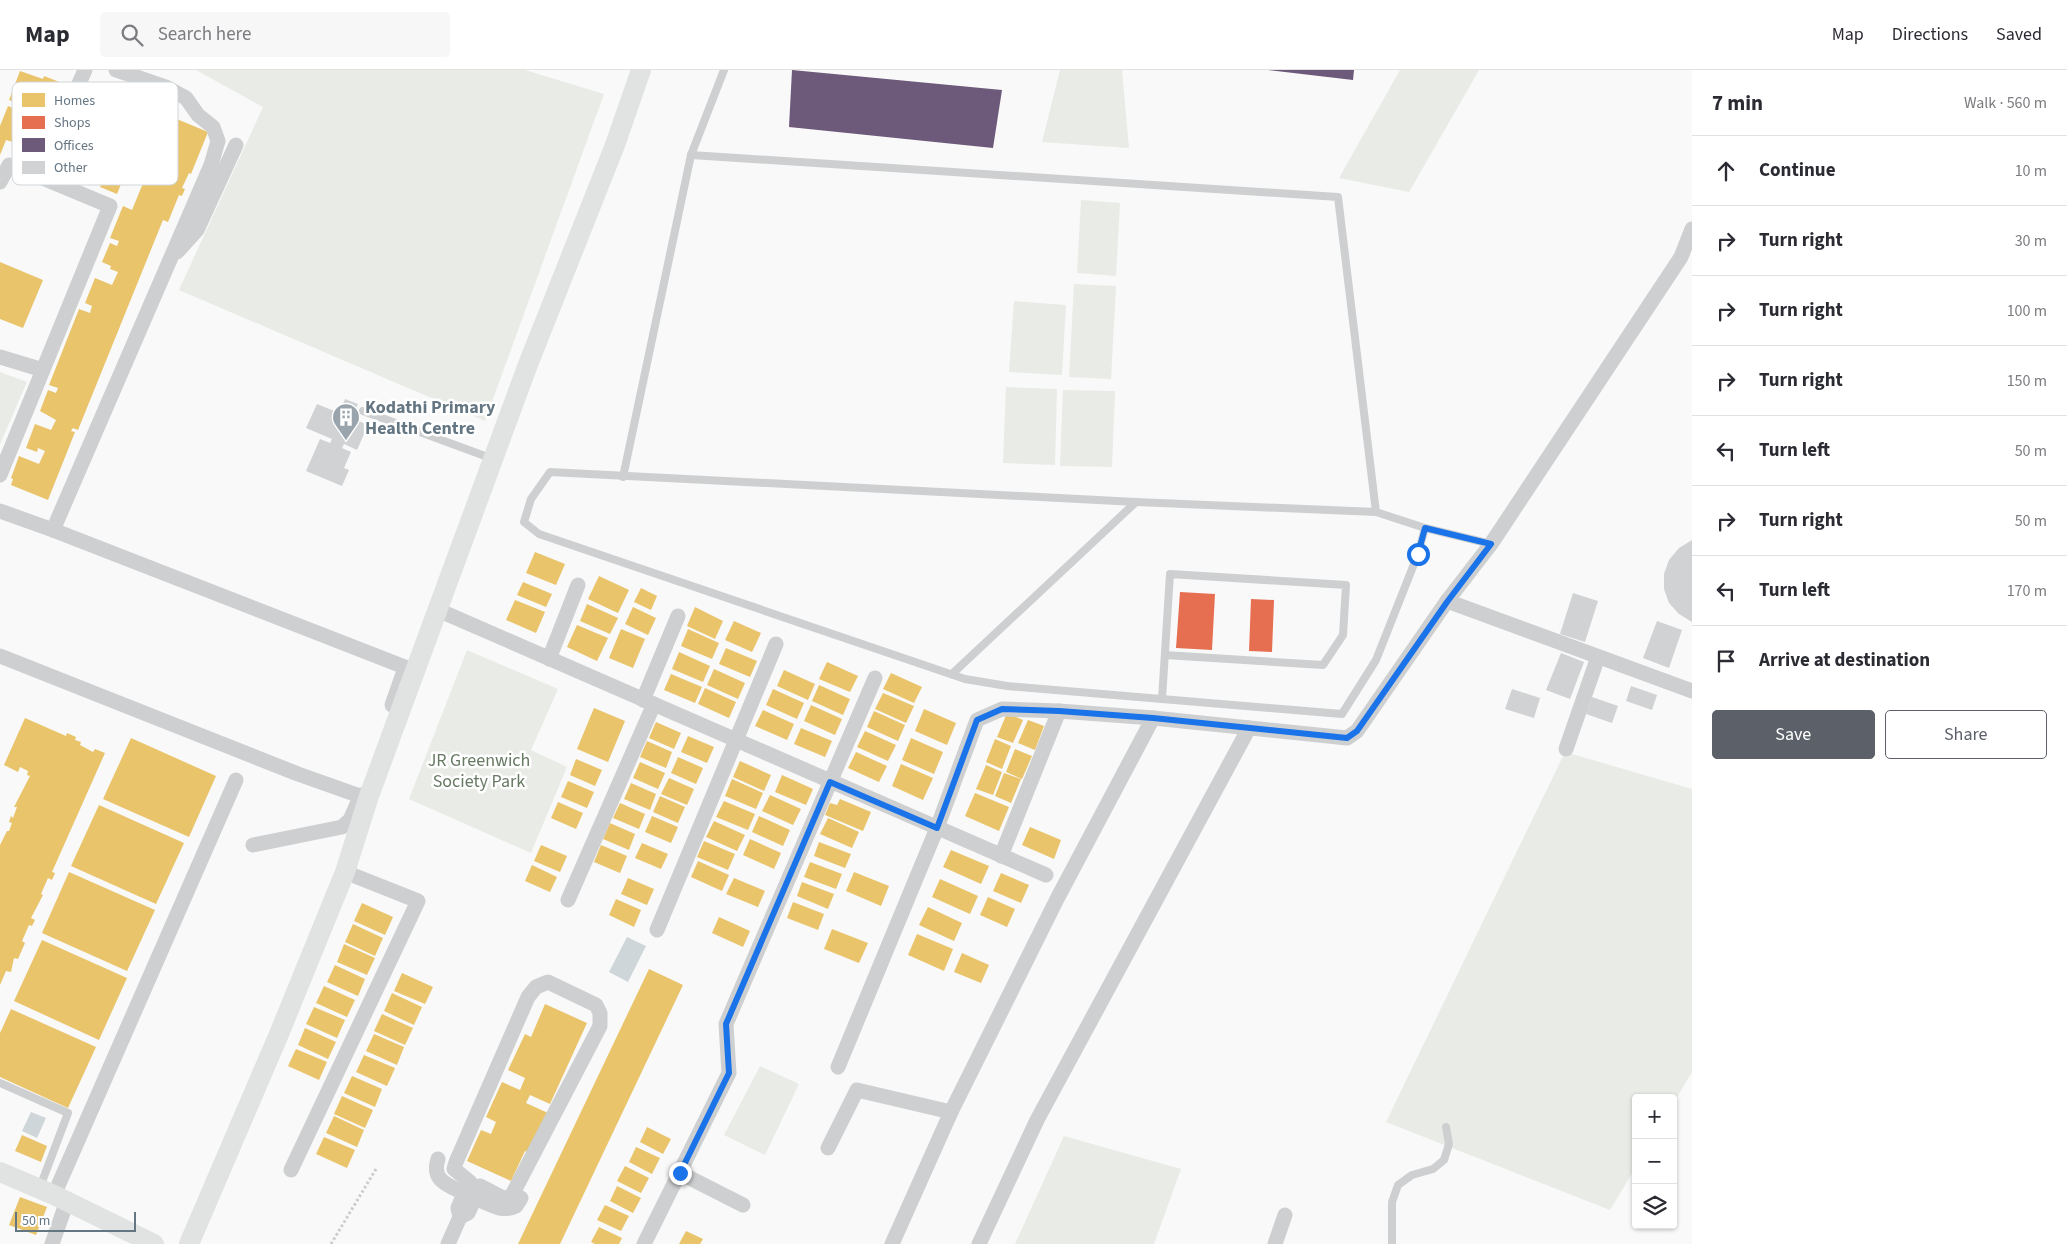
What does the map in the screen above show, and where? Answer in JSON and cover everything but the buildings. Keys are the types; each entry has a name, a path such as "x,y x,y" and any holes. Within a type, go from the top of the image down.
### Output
{"street":[{"path":"80,82 85,70"},
{"path":"116,70 151,82"},
{"path":"253,846 342,827 350,820 410,670 438,610 527,368 615,145 641,70"},
{"path":"53,530 211,165 218,142 213,127 198,115 186,98 178,94"},
{"path":"170,258 198,230 236,145"},
{"path":"0,182 9,165 12,166"},
{"path":"0,475 110,206 60,185"},
{"path":"838,1067 937,828 977,720 1002,709 1059,711 1153,718 1347,738 1357,731 1447,602 1491,544 1681,257 1692,229"},
{"path":"0,357 43,370"},
{"path":"0,511 410,670"},
{"path":"549,659 578,585"},
{"path":"1447,602 1692,691"},
{"path":"438,610 1046,875"},
{"path":"568,900 649,702 678,616"},
{"path":"657,930 776,644"},
{"path":"0,656 298,774 360,796"},
{"path":"1566,749 1598,657"},
{"path":"189,1244 279,1034 345,872 410,670"},
{"path":"644,1244 729,1073 726,1024 875,678"},
{"path":"1001,856 1059,711"},
{"path":"892,1244 951,1112 1057,899 1153,718"},
{"path":"978,1244 1033,1128 1249,728"},
{"path":"52,1244 53,1195 236,780"},
{"path":"292,1170 418,901 345,872"},
{"path":"438,1159 435,1168 437,1175 444,1182 473,1190 503,1198 511,1196 600,1026 600,1013 596,1005 548,982 536,987 528,997 454,1169 473,1190 505,1210 516,1206 521,1198"},
{"path":"828,1148 856,1090 951,1112"},
{"path":"0,1172 53,1195 154,1244"},
{"path":"680,1173 743,1205"},
{"path":"448,1244 460,1217 468,1213 473,1190"},
{"path":"1274,1244 1285,1214"}],"lane":[{"path":"623,477 691,155 724,70"},
{"path":"691,155 1338,197 1376,512"},
{"path":"363,412 494,460"},
{"path":"1425,528 1418,554 1376,660 1342,714 1007,686 964,678 539,534 524,522 531,499 550,472 1136,502 1376,512 1425,528 1491,544"},
{"path":"952,674 1136,502"},
{"path":"1162,699 1170,574 1346,585 1343,635 1323,665 1165,656"},
{"path":"0,1083 68,1113 53,1195"},
{"path":"1392,1244 1392,1202 1398,1185 1412,1175 1434,1169 1444,1160 1449,1144 1446,1127"}],"path":[{"path":"331,1244 376,1169"}],"green space":[{"path":"196,70 525,70 604,94 485,421 179,290 263,107"},
{"path":"1060,70 1122,70 1129,148 1042,142"},
{"path":"1400,70 1479,70 1409,192 1339,178"},
{"path":"1081,200 1120,203 1116,276 1077,273"},
{"path":"1074,284 1116,286 1111,379 1069,377"},
{"path":"1014,301 1066,305 1062,375 1009,372"},
{"path":"0,372 27,382 0,444"},
{"path":"1006,387 1057,389 1055,465 1003,463"},
{"path":"1063,390 1115,391 1112,467 1060,466"},
{"name":"JR Greenwich Society Park","path":"467,650 558,689 531,750 567,767 531,853 409,799"},
{"path":"1565,752 1692,789 1692,1072 1677,1097 1677,1094 1632,1094 1632,1174 1610,1210 1386,1122"},
{"path":"760,1066 799,1084 765,1155 724,1135"},
{"path":"1064,1136 1181,1169 1154,1244 1015,1244"}],"shaded area":[{"path":"627,937 646,946 628,982 609,972"},
{"path":"31,1112 46,1118 37,1138 22,1131"}],"place":[{"name":"Kodathi Primary Health Centre","path":"346,441"}],"route":[{"path":"680,1173 729,1073 726,1024 830,782 937,828 977,720 1002,709 1153,718 1347,738 1357,731 1447,602 1491,544 1425,528 1418,554"}]}
